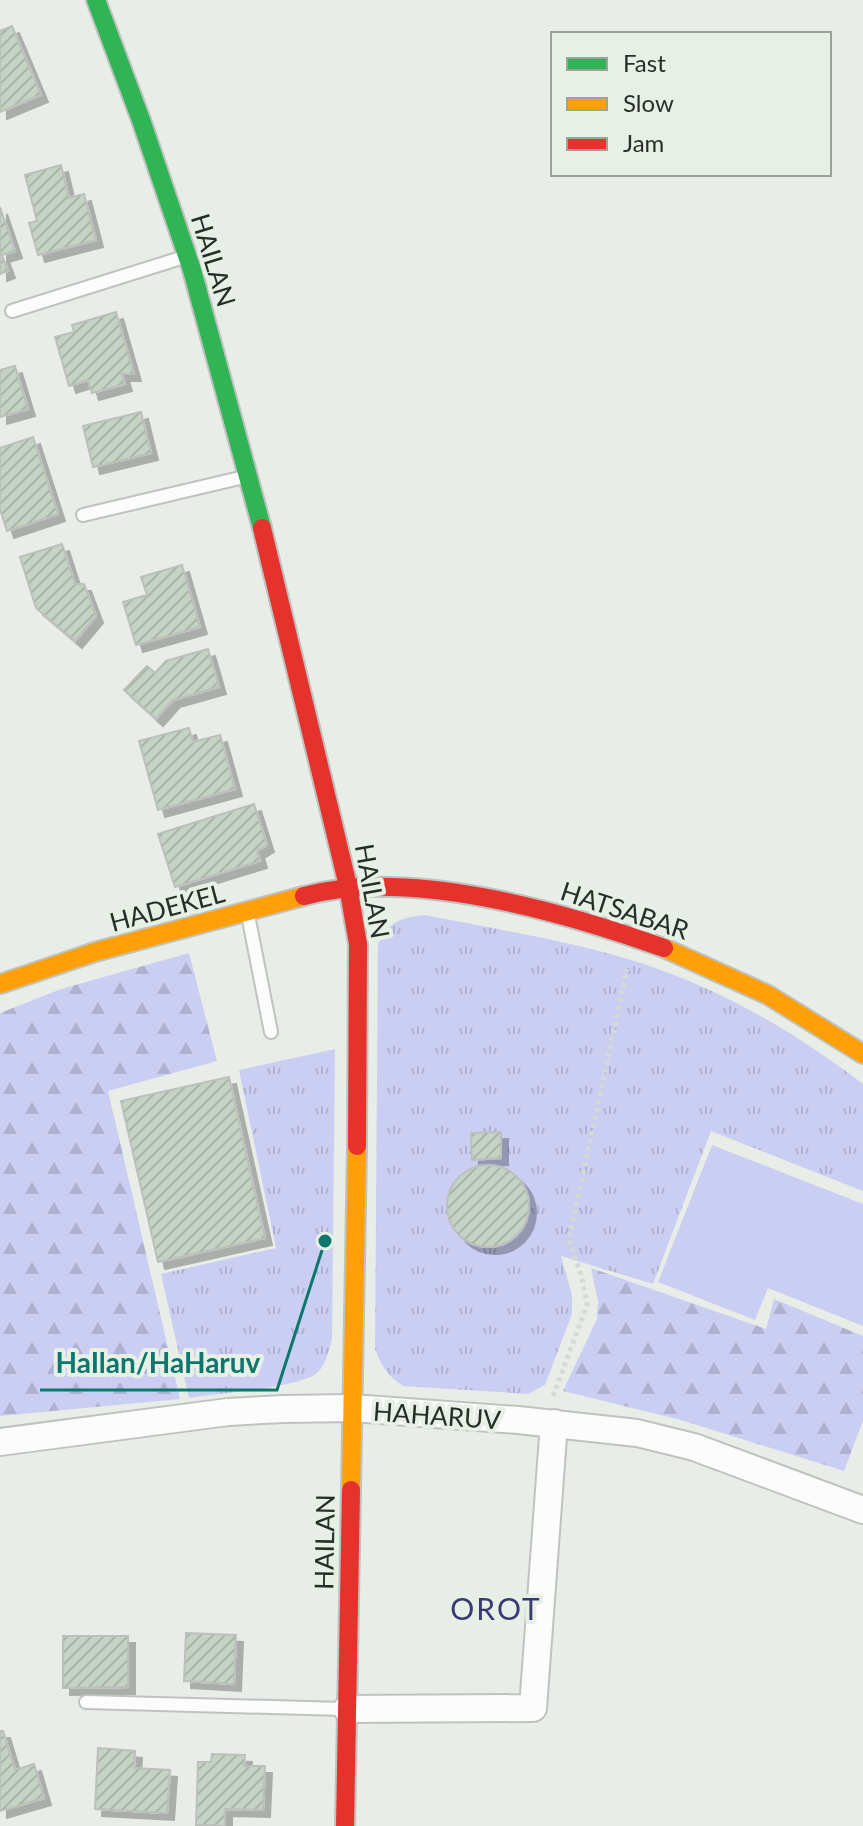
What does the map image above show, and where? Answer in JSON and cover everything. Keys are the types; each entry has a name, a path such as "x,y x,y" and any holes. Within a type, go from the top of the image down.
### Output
{"street":[{"name":"HAILAN","path":"96,0 187,256 249,476 292,645 348,886 358,944 345,1826"},
{"name":"HADEKEL","path":"0,984 54,965 348,886"},
{"name":"HATSABAR","path":"348,886 408,888 515,903 672,949 807,1018 863,1054"},
{"name":"HAHARUV","path":"0,1442 228,1412 352,1408 548,1423 637,1433 694,1447 863,1510"},
{"path":"347,1709 533,1708 548,1423"}],"lane":[{"path":"12,311 187,256"},
{"path":"83,515 249,476"},
{"path":"247,912 271,1032"},
{"path":"86,1702 347,1709"}],"path":[{"path":"548,1423 587,1305 569,1239 634,937"}],"green space":[{"path":"425,915 551,940 644,964 724,997 796,1037 863,1084 863,1191 711,1131 653,1284 561,1256 572,1295 572,1314 545,1385 528,1394 403,1386 386,1370 375,1349 378,944 386,930 397,922"},
{"path":"189,953 217,1061 108,1091 180,1399 0,1416 0,1013 61,989"},
{"path":"335,1049 332,1339 325,1362 317,1373 294,1382 189,1398 161,1274 276,1248 239,1070"},
{"path":"712,1145 863,1204 863,1326 768,1288 755,1320 658,1282"},
{"path":"591,1268 766,1329 774,1299 863,1336 863,1421 844,1471 681,1420 563,1391 597,1319 598,1301"}],"building":[{"path":"12,26 41,95 0,112 0,31"},
{"path":"61,165 69,198 84,194 96,240 38,255 29,223 37,221 25,175"},
{"path":"0,207 15,251 2,255 8,271 0,274"},
{"path":"116,312 134,374 122,374 125,384 92,393 88,380 69,386 55,337 74,332 72,325"},
{"path":"15,366 28,409 0,417 0,370"},
{"path":"141,412 151,453 93,467 83,426"},
{"path":"33,437 58,514 7,531 0,509 0,448"},
{"path":"62,544 75,584 84,584 96,616 75,641 36,608 20,557"},
{"path":"182,565 200,627 136,645 123,602 147,595 141,577"},
{"path":"208,649 219,687 173,700 156,719 124,690 147,666 155,673 166,661"},
{"path":"189,728 193,742 220,735 235,789 158,810 139,741"},
{"path":"254,804 267,845 257,851 260,861 175,887 158,834"},
{"path":"229,1077 265,1238 158,1262 121,1101"},
{"path":"501,1132 501,1158 472,1160 471,1133"},
{"path":"480,1165 496,1165 511,1172 522,1183 529,1206 526,1222 517,1235 496,1247 480,1247 465,1240 454,1229 447,1214 447,1198 454,1183 465,1172"},
{"path":"186,1633 236,1635 234,1684 184,1681"},
{"path":"63,1636 128,1636 128,1687 63,1688"},
{"path":"0,1731 3,1731 15,1770 34,1764 44,1798 0,1811"},
{"path":"98,1748 135,1751 134,1768 170,1770 167,1813 95,1809"},
{"path":"212,1754 245,1755 244,1766 265,1766 263,1810 225,1809 225,1826 196,1825 198,1762 211,1762"}],"traffic: fast":[{"path":"96,0 192,270 262,528"}],"traffic: slow":[{"path":"0,984 95,952 304,896"},
{"path":"664,948 768,995 863,1054"},
{"path":"351,1490 357,1146"}],"traffic: jam":[{"path":"262,528 348,886 358,944 357,1146"},
{"path":"304,896 345,888 437,890 534,908 664,948"},
{"path":"345,1826 351,1490"}],"place":[{"name":"HaIlan/HaHaruv","path":"325,1241"}],"district":[{"name":"OROT","path":"496,1608"}]}
